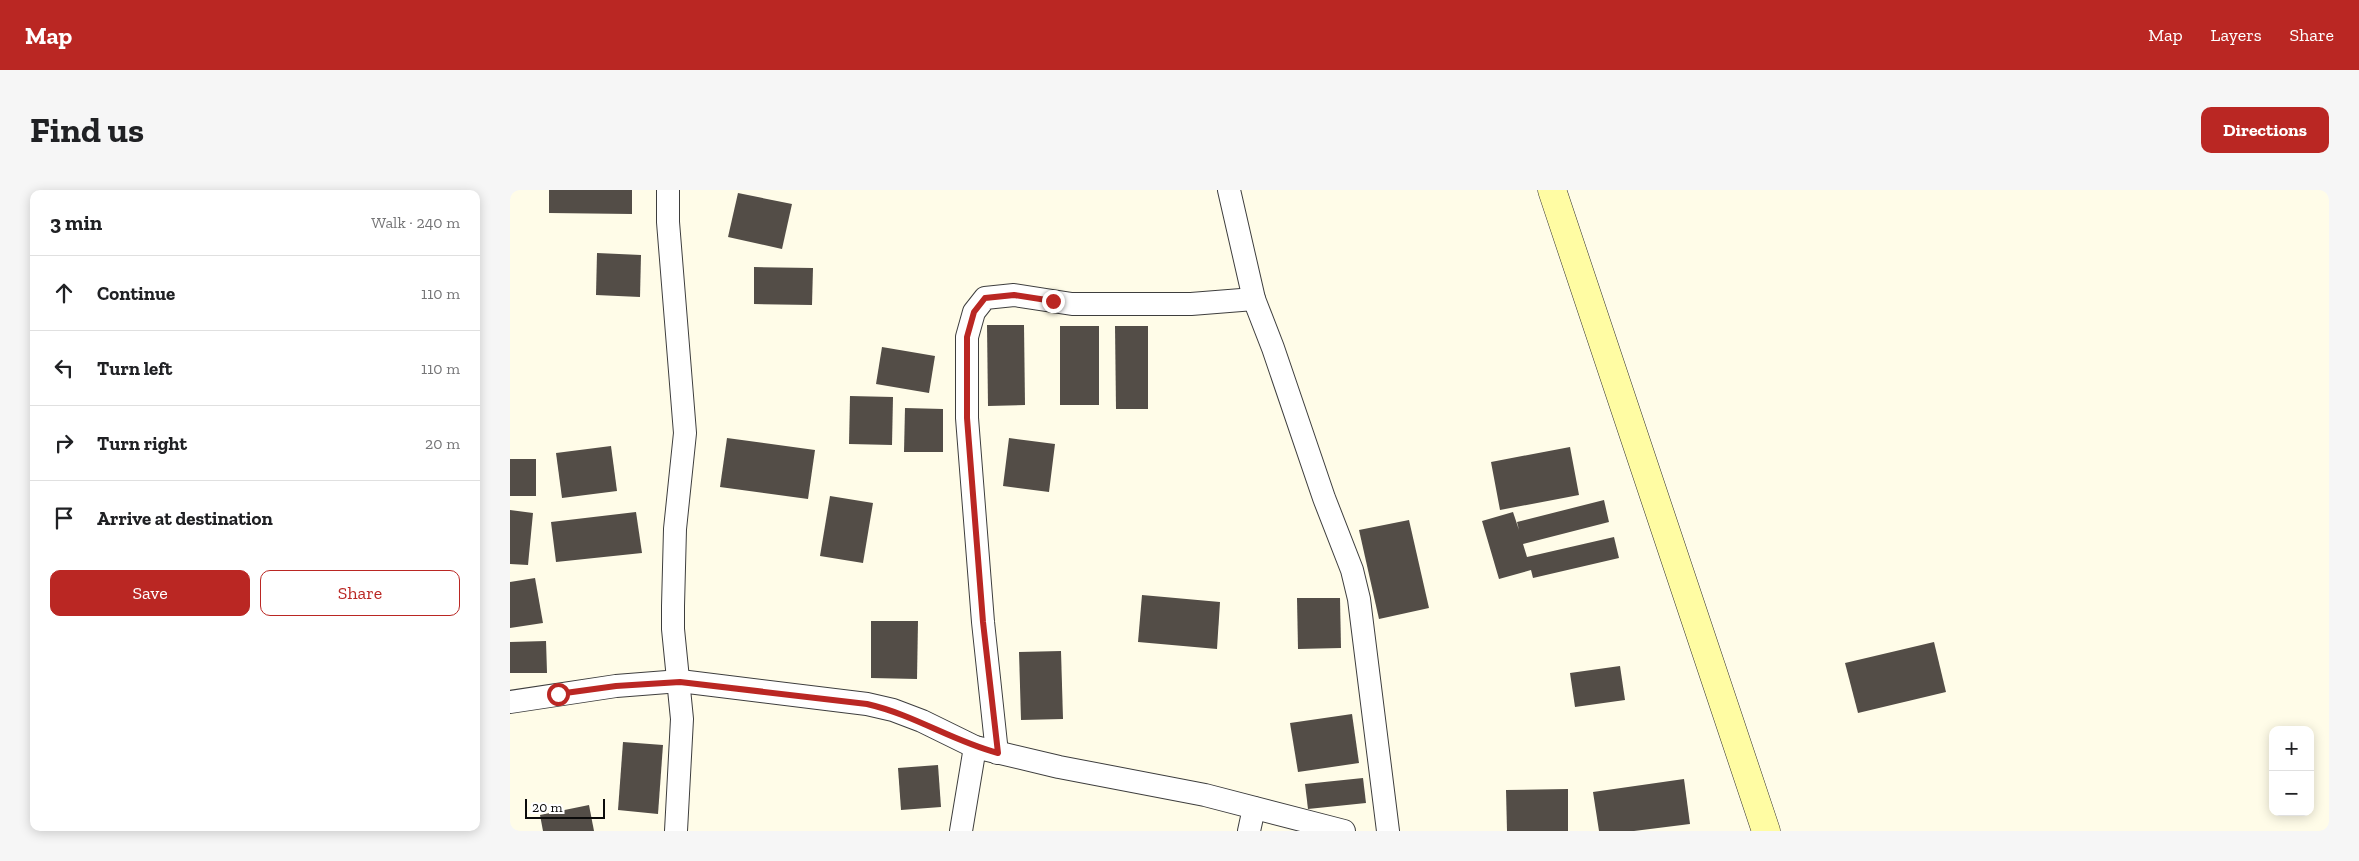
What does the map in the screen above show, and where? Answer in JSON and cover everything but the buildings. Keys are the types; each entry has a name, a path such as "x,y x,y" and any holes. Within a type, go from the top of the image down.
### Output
{"street":[{"path":"668,190 668,222 685,433 675,529 673,606 673,629 680,682 682,719 676,831"},
{"path":"1229,190 1254,299 1273,348 1324,498 1352,570 1359,599 1388,831"},
{"path":"1552,190 1766,831"},
{"path":"998,753 983,622 967,418 967,337 974,312 985,298 1014,295 1072,304 1191,304 1254,299"},
{"path":"510,702 616,686 680,682 876,706 893,710 922,722 975,747 1059,767 1205,795 1344,831"},
{"path":"961,831 975,747"},
{"path":"1250,831 1254,808"}],"route":[{"path":"558,694 616,686 680,682 867,704 893,710 975,747 998,753 983,622 967,418 967,337 974,312 985,298 1014,295 1053,301"}]}
